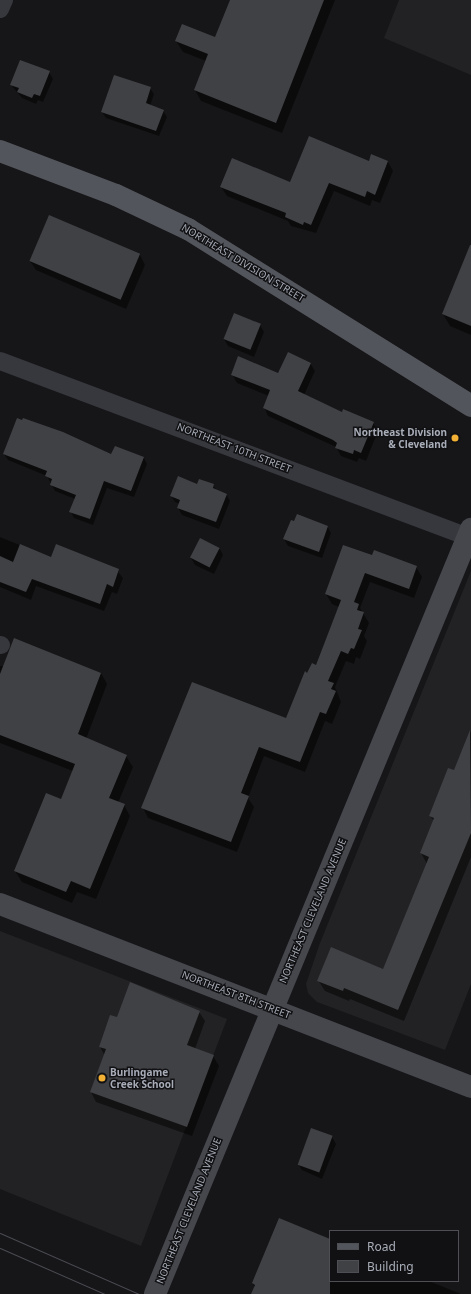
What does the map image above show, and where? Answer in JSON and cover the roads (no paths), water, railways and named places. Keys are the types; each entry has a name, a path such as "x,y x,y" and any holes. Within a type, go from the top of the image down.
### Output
{"main road":[{"name":"NORTHEAST DIVISION STREET","path":"0,152 116,195 188,229 471,406"},
{"name":"NORTHEAST CLEVELAND AVENUE","path":"155,1294 469,533"},
{"name":"NORTHEAST 8TH STREET","path":"0,904 273,1008 471,1087"}],"street":[{"path":"0,9 4,0"},
{"name":"NORTHEAST 10TH STREET","path":"0,361 469,533"}],"tram line":[{"path":"0,1233 139,1294"},
{"path":"0,1248 105,1294"}],"place":[{"name":"Northeast Division & Cleveland","path":"455,438"},
{"name":"Burlingame Creek School","path":"102,1078"}]}
